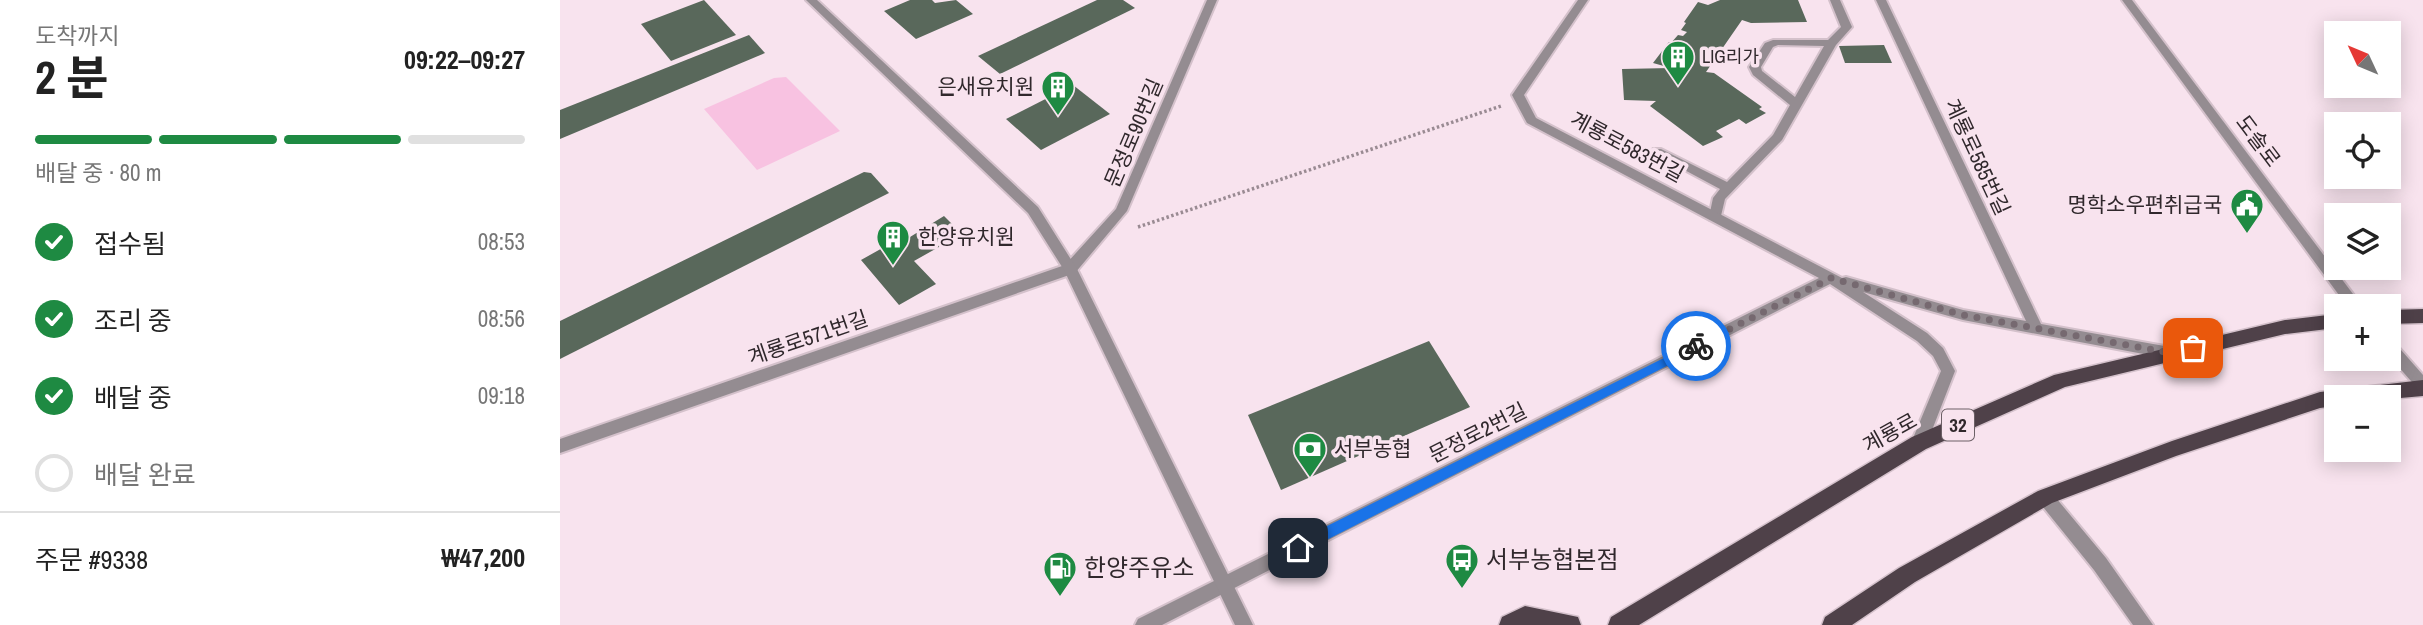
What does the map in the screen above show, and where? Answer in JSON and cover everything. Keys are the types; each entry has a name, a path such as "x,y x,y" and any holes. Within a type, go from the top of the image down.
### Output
{"main road":[{"path":"2401,317 2423,316"},
{"name":"계룡로","path":"1619,625 1919,443 2061,380 2285,327 2324,322"},
{"path":"2401,390 2423,387"},
{"path":"1833,625 1908,575 2045,497 2172,449 2324,400"},
{"path":"1510,625 1525,617 1570,625"}],"street":[{"path":"811,0 1033,210 1070,269 1244,625"},
{"name":"문정로90번길","path":"1070,269 1121,211 1212,0"},
{"path":"1521,100 1518,95 1583,0"},
{"path":"1715,217 1719,198 1778,137 1831,43 1847,27 1835,0"},
{"name":"계룡로585번길","path":"1881,0 2037,330"},
{"name":"도솔로","path":"2126,0 2346,294"},
{"path":"1797,104 1757,73 1755,67 1769,45 1777,42 1831,43"},
{"name":"계룡로583번길","path":"1521,100 1531,120 1831,278 1922,337 1938,352 1948,371 1919,443"},
{"path":"1657,152 1729,188"},
{"name":"계룡로571번길","path":"560,446 1070,269"},
{"name":"계룡로583번길","path":"1831,278 1963,315 2171,353"},
{"name":"문정로2번길","path":"1144,625 1831,278"},
{"path":"2401,360 2423,387"},
{"path":"2045,497 2144,625"}],"path":[{"path":"1105,229 1132,229 1521,100"}],"shaded area":[{"path":"786,77 840,131 757,170 704,109 774,78"}],"building":[{"path":"704,0 736,35 671,61 641,24"},
{"path":"910,0 932,0 935,3 956,0 973,14 916,39 884,11"},
{"path":"1097,0 1123,0 1135,8 1000,74 978,56"},
{"name":"LIG리가","path":"1720,0 1798,0 1807,22 1751,23 1742,20 1706,72 1714,73 1762,107 1759,109 1766,113 1746,124 1739,119 1716,131 1723,137 1703,146 1650,106 1656,101 1624,100 1622,69 1671,68 1653,63 1669,42 1687,32 1681,30 1698,2 1708,5"},
{"path":"749,35 765,53 560,139 560,110"},
{"path":"1884,45 1892,63 1845,63 1839,46"},
{"name":"은새유치원","path":"1073,85 1110,114 1041,150 1006,119"},
{"path":"864,172 871,173 889,193 560,359 560,321"},
{"name":"한양유치원","path":"944,216 962,234 914,261 936,284 899,305 861,260 886,246 889,250"},
{"path":"1429,341 1470,407 1281,490 1248,415"}],"way so far":[{"path":"1696,346 1831,278 1963,315 2015,326 2171,353 2193,348"}],"place":[{"name":"LIG리가","path":"1678,87"},
{"name":"은새유치원","path":"1058,117"},
{"name":"명학소우편취급국","path":"2247,235"},
{"name":"한양유치원","path":"893,267"},
{"name":"서부농협","path":"1310,479"},
{"name":"서부농협본점","path":"1462,590"},
{"name":"한양주유소","path":"1060,598"}],"route":[{"path":"1298,548 1696,346"}]}
